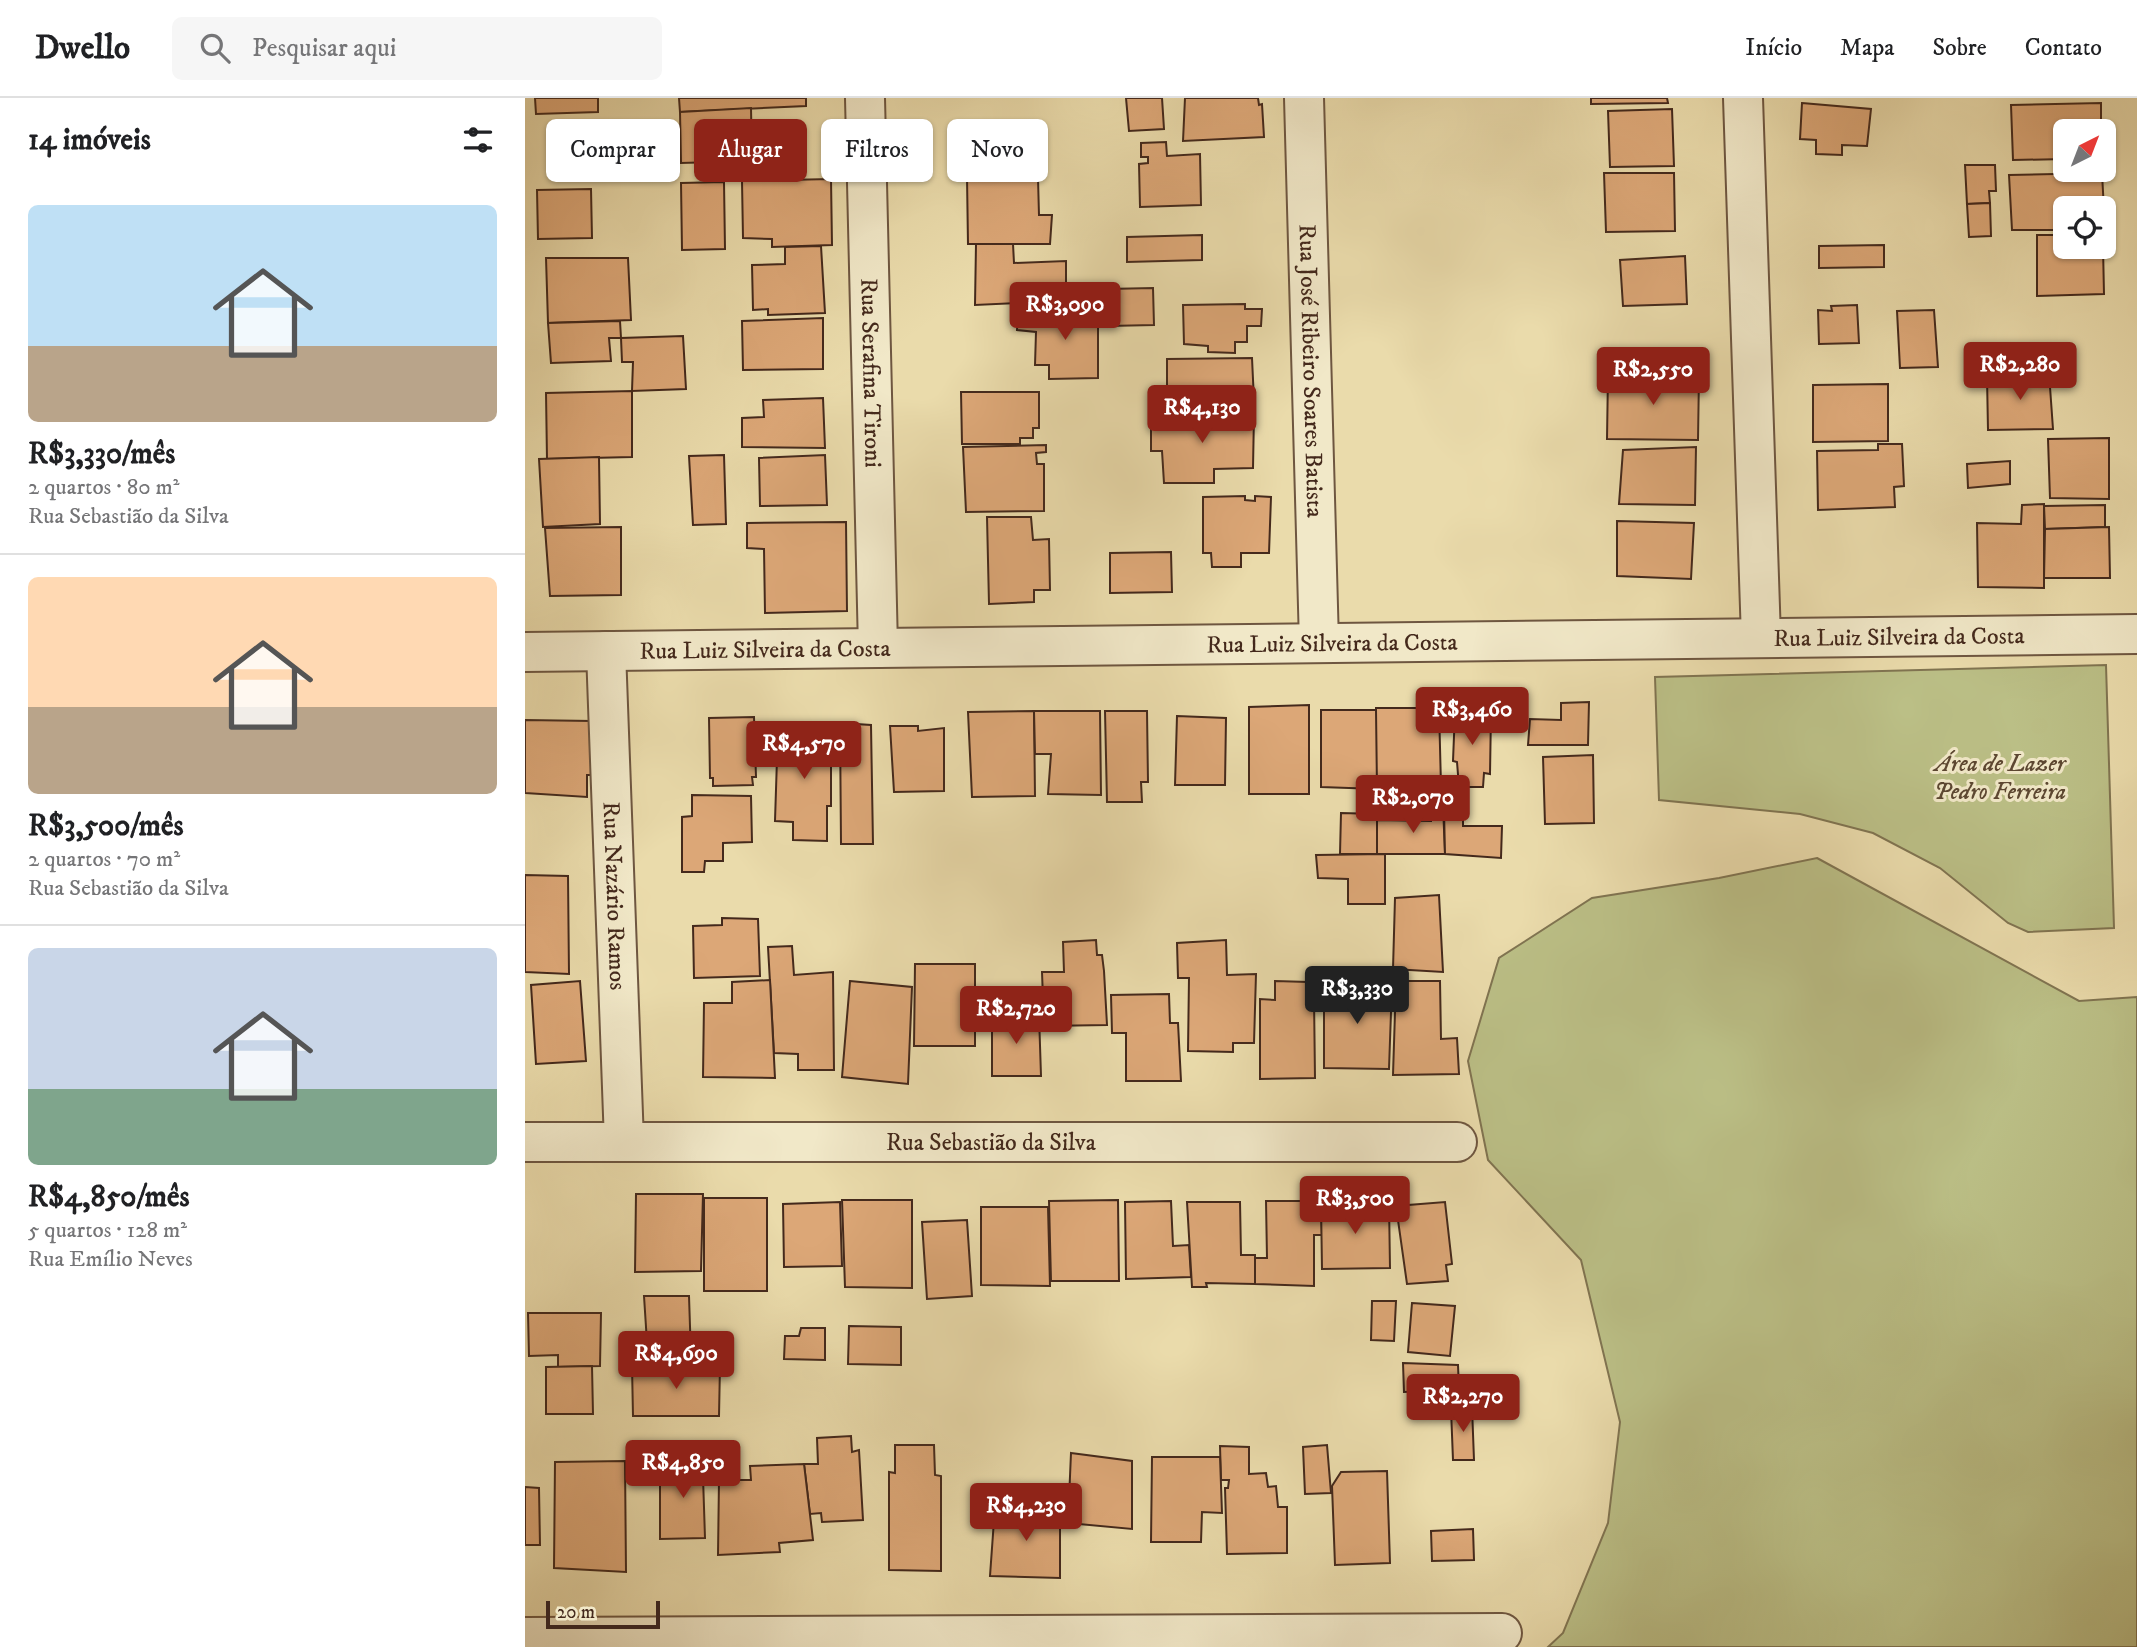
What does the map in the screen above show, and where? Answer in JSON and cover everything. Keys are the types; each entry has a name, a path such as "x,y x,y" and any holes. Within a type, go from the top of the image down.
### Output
{"street":[{"name":"Rua Serafina Tironi","path":"865,98 878,648"},
{"name":"Rua José Ribeiro Soares Batista","path":"1304,98 1319,643"},
{"path":"1743,98 1761,638"},
{"name":"Rua Luiz Silveira da Costa","path":"525,652 2137,634"},
{"name":"Rua Nazário Ramos","path":"606,651 624,1142"},
{"name":"Rua Sebastião da Silva","path":"525,1142 1457,1142"},
{"path":"525,1637 628,1642 1247,1640 1502,1633"}],"green space":[{"name":"Área de Lazer Pedro Ferreira","path":"2106,665 2114,928 2028,932 2008,923 1940,868 1873,833 1800,814 1659,800 1655,677"},
{"path":"1817,858 2079,1001 2137,997 2137,1647 1548,1647 1563,1633 1608,1523 1620,1422 1581,1260 1488,1160 1468,1061 1499,958 1592,898 1719,878"}],"building":[{"path":"535,98 598,98 598,112 536,114"},
{"path":"679,98 806,98 806,106 680,112"},
{"path":"1126,98 1162,98 1164,129 1129,131"},
{"path":"1185,98 1258,98 1259,105 1262,104 1264,137 1183,141"},
{"path":"1591,98 1667,98 1668,103 1591,104"},
{"path":"1802,103 1871,109 1867,146 1842,145 1842,155 1816,154 1816,140 1800,139"},
{"path":"2101,103 2101,119 2053,119 2053,159 2013,160 2011,105"},
{"path":"751,108 751,119 694,119 694,163 681,163 680,112"},
{"path":"1672,109 1674,166 1610,167 1608,111"},
{"path":"1166,142 1167,156 1200,154 1201,205 1140,207 1139,164 1148,163 1148,157 1141,157 1141,143"},
{"path":"1965,165 1995,165 1996,191 1989,191 1990,203 1967,204"},
{"path":"1604,173 1674,173 1675,231 1606,232"},
{"path":"2053,174 2053,182 2102,182 2103,196 2053,196 2053,230 2012,230 2009,175"},
{"path":"807,180 831,182 832,245 772,247 772,239 743,238 742,182 807,182"},
{"path":"724,182 725,249 682,250 681,183"},
{"path":"967,182 1038,182 1039,215 1052,215 1050,244 968,244"},
{"path":"591,189 592,238 538,239 537,190"},
{"path":"1990,203 1991,236 1969,237 1967,204"},
{"path":"1202,235 1202,260 1127,262 1127,237"},
{"path":"2037,235 2053,235 2053,259 2103,259 2104,294 2037,296"},
{"path":"976,244 1013,244 1014,263 1066,261 1066,301 975,305"},
{"path":"1884,245 1884,267 1819,268 1819,246"},
{"path":"821,246 825,313 768,315 768,309 753,310 752,265 785,264 785,247"},
{"path":"1685,256 1687,304 1623,306 1620,260"},
{"path":"546,258 628,258 631,320 548,323"},
{"path":"1153,288 1154,325 1108,326 1107,289"},
{"path":"1245,304 1245,309 1262,309 1261,326 1247,326 1247,342 1235,342 1235,353 1208,352 1208,346 1184,344 1183,305"},
{"path":"1857,305 1859,343 1819,344 1818,310 1832,311 1831,306"},
{"path":"1934,310 1938,367 1900,368 1897,311"},
{"path":"1018,312 1098,312 1098,378 1049,379 1049,365 1035,365 1036,332 1017,330"},
{"path":"823,318 823,369 743,370 742,321"},
{"path":"620,321 621,338 609,338 611,361 551,363 548,323"},
{"path":"683,336 686,389 632,391 633,362 622,362 621,338"},
{"path":"1252,358 1254,401 1202,404 1203,395 1167,394 1167,359"},
{"path":"2049,373 2053,429 1988,430 1987,377"},
{"path":"1608,374 1699,375 1698,440 1607,439"},
{"path":"1888,384 1888,441 1813,442 1813,385"},
{"path":"632,391 632,457 547,459 546,393"},
{"path":"961,392 1039,392 1039,428 1033,428 1033,438 1020,438 1020,444 962,444"},
{"path":"823,398 825,448 742,447 742,418 764,417 763,400"},
{"path":"1254,414 1253,468 1214,469 1214,483 1164,483 1162,451 1151,451 1151,416"},
{"path":"2109,438 2109,499 2050,498 2048,439"},
{"path":"1878,444 1902,444 1904,486 1894,487 1895,507 1818,510 1817,451 1878,450"},
{"path":"1046,445 1046,452 1036,453 1037,464 1044,464 1044,511 966,512 963,447"},
{"path":"1696,447 1695,505 1619,504 1623,450"},
{"path":"724,455 726,524 693,525 689,456"},
{"path":"825,455 827,505 760,506 759,458"},
{"path":"599,457 600,524 543,527 539,459"},
{"path":"2010,461 2010,484 1968,488 1967,464"},
{"path":"1245,496 1245,500 1255,501 1255,496 1271,497 1269,553 1241,553 1241,567 1212,567 1211,553 1203,553 1203,497"},
{"path":"2044,504 2044,588 1978,587 1977,523 2021,524 2022,505"},
{"path":"2105,505 2105,527 2045,529 2044,506"},
{"path":"987,517 1031,517 1033,540 1049,539 1050,590 1034,590 1034,602 989,604"},
{"path":"1617,521 1694,523 1691,579 1617,576"},
{"path":"846,522 847,611 765,613 764,549 747,548 747,523"},
{"path":"621,527 621,595 550,596 545,528"},
{"path":"2109,527 2110,578 2044,578 2045,529"},
{"path":"1171,552 1172,592 1110,593 1110,553"},
{"path":"1589,702 1588,745 1528,745 1530,719 1561,720 1561,703"},
{"path":"1309,705 1309,794 1249,794 1249,707"},
{"path":"1376,708 1439,708 1441,786 1376,785"},
{"path":"1321,710 1376,710 1377,789 1321,787"},
{"path":"1034,711 1035,796 972,797 968,712"},
{"path":"1034,711 1100,711 1101,795 1048,794 1051,754 1035,754"},
{"path":"1105,711 1147,711 1148,782 1141,782 1142,802 1107,802"},
{"path":"1455,711 1491,712 1490,774 1484,773 1483,787 1459,787 1457,762 1453,761"},
{"path":"1177,716 1226,718 1225,785 1175,785"},
{"path":"754,717 756,777 752,777 753,785 713,786 713,778 710,778 709,718"},
{"path":"525,720 592,721 593,775 587,775 587,797 525,793"},
{"path":"840,723 871,725 873,844 841,844"},
{"path":"890,726 918,726 918,731 944,728 944,791 894,792"},
{"path":"778,727 831,728 831,806 827,806 827,841 793,840 793,822 775,821"},
{"path":"1593,755 1594,823 1545,824 1543,757"},
{"path":"692,795 751,796 752,842 723,843 723,861 705,861 704,872 682,872 682,817 692,816"},
{"path":"1430,805 1443,805 1445,854 1377,854 1377,820 1431,821"},
{"path":"1444,811 1463,812 1463,826 1502,826 1501,858 1445,854"},
{"path":"1341,813 1377,814 1377,854 1340,854"},
{"path":"1385,854 1385,904 1348,904 1348,879 1318,878 1316,855"},
{"path":"525,875 568,876 569,974 525,972"},
{"path":"1439,895 1443,972 1393,969 1395,898"},
{"path":"722,918 758,919 760,976 694,978 693,926 722,925"},
{"path":"1096,940 1097,955 1102,955 1107,1025 1044,1026 1042,972 1064,972 1063,942"},
{"path":"1226,940 1227,975 1256,974 1254,1043 1233,1043 1233,1052 1188,1051 1189,978 1178,978 1177,943"},
{"path":"792,946 794,975 833,972 834,1070 798,1070 798,1054 774,1053 768,947"},
{"path":"915,964 975,964 975,1046 914,1046"},
{"path":"770,980 775,1078 703,1077 704,1003 732,1003 732,982"},
{"path":"580,981 586,1061 536,1064 531,985"},
{"path":"850,981 912,987 908,1084 842,1077"},
{"path":"1275,981 1308,982 1308,998 1314,998 1315,1078 1260,1079 1260,999 1275,1000"},
{"path":"1396,981 1440,981 1441,1039 1457,1038 1459,1074 1393,1075"},
{"path":"1324,983 1392,984 1389,1069 1324,1068"},
{"path":"1169,994 1170,1023 1178,1023 1181,1081 1126,1081 1126,1033 1112,1033 1111,995"},
{"path":"992,1015 1039,1015 1041,1076 992,1076"},
{"path":"636,1194 703,1194 701,1271 635,1272"},
{"path":"704,1198 767,1198 767,1291 704,1291"},
{"path":"842,1200 912,1200 912,1288 845,1287"},
{"path":"1118,1200 1119,1281 1051,1281 1049,1201"},
{"path":"1171,1201 1173,1246 1189,1245 1191,1277 1126,1279 1125,1202"},
{"path":"1266,1201 1321,1201 1322,1235 1314,1235 1314,1286 1255,1284 1255,1258 1267,1258"},
{"path":"840,1202 842,1266 784,1267 783,1204"},
{"path":"1187,1202 1240,1202 1241,1255 1255,1255 1255,1284 1206,1283 1207,1287 1192,1287"},
{"path":"1445,1202 1452,1264 1446,1265 1448,1281 1407,1284 1396,1206"},
{"path":"1321,1203 1389,1203 1390,1268 1322,1269"},
{"path":"981,1207 1048,1207 1050,1286 981,1285"},
{"path":"967,1220 972,1296 927,1299 922,1222"},
{"path":"644,1296 689,1296 691,1357 648,1358"},
{"path":"1372,1301 1396,1301 1394,1341 1371,1340"},
{"path":"1412,1303 1455,1306 1450,1356 1408,1352"},
{"path":"528,1313 601,1313 600,1366 558,1367 558,1355 529,1356"},
{"path":"849,1326 901,1327 901,1365 848,1364"},
{"path":"801,1328 825,1328 825,1360 784,1359 785,1336 799,1336"},
{"path":"1403,1363 1458,1365 1459,1390 1404,1392"},
{"path":"720,1365 719,1416 633,1416 632,1366"},
{"path":"592,1366 593,1414 546,1414 546,1367"},
{"path":"1472,1407 1474,1460 1453,1460 1451,1409"},
{"path":"851,1436 852,1452 859,1450 863,1520 822,1522 821,1513 810,1514 804,1464 818,1464 817,1438"},
{"path":"895,1445 934,1445 935,1475 941,1476 941,1571 889,1570 889,1472 895,1473"},
{"path":"1327,1445 1331,1493 1305,1494 1303,1447"},
{"path":"1220,1446 1249,1447 1249,1474 1266,1473 1268,1487 1276,1486 1278,1507 1287,1507 1287,1553 1227,1554 1225,1488 1228,1488 1229,1480 1221,1480"},
{"path":"1071,1453 1132,1461 1132,1529 1068,1523"},
{"path":"1152,1457 1220,1457 1222,1513 1202,1512 1201,1542 1151,1542"},
{"path":"625,1461 626,1572 554,1568 555,1462"},
{"path":"716,1464 716,1477 703,1477 705,1538 660,1539 660,1465"},
{"path":"804,1464 813,1540 779,1543 780,1552 718,1555 719,1480 751,1480 750,1466"},
{"path":"1387,1471 1390,1563 1335,1565 1332,1486 1341,1472"},
{"path":"525,1487 539,1488 540,1545 525,1545"},
{"path":"995,1506 1060,1510 1060,1578 990,1576"},
{"path":"1473,1529 1474,1560 1432,1561 1431,1531"}]}
